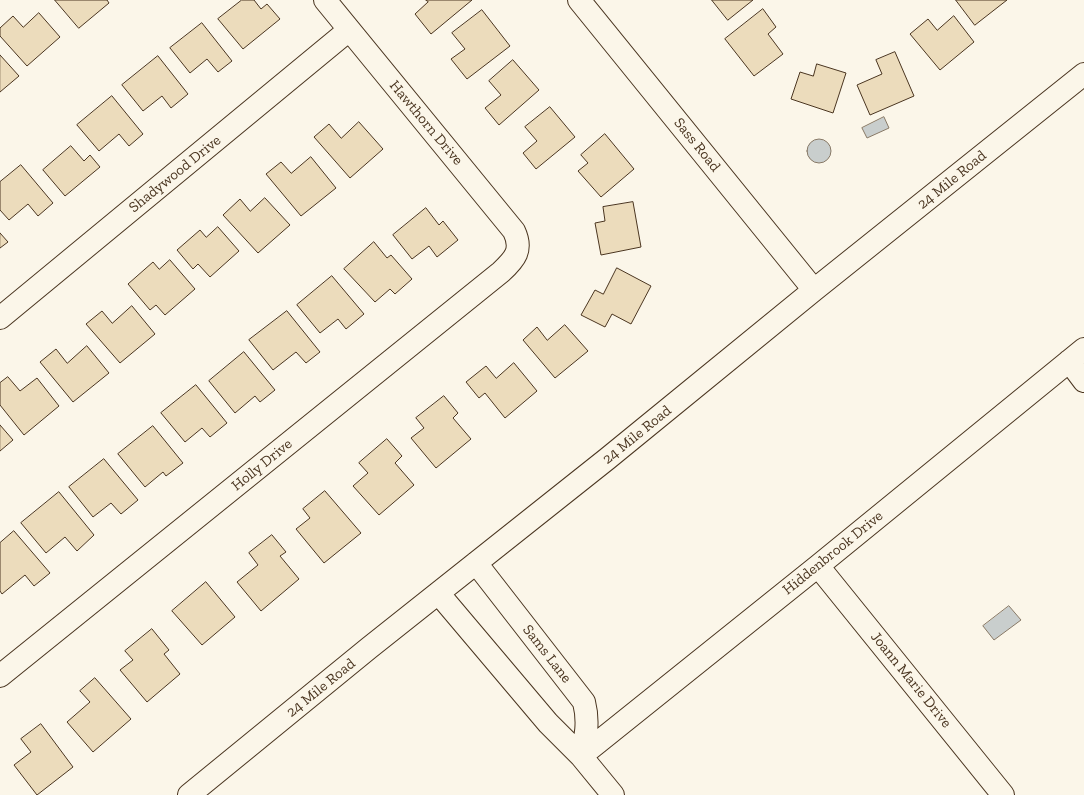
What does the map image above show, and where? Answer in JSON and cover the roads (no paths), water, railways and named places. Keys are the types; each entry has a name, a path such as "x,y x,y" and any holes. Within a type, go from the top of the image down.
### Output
{"street":[{"name":"Hawthorn Drive","path":"325,0 514,231 518,238 518,250"},
{"name":"Sass Road","path":"580,0 814,290"},
{"name":"Shadywood Drive","path":"0,318 349,30"},
{"name":"24 Mile Road","path":"196,793 476,563 1084,74"},
{"name":"Holly Drive","path":"0,676 502,272 512,262 518,250"},
{"path":"1076,355 1084,380"},
{"name":"Hiddenbrook Drive","path":"581,756 818,566 1076,355"},
{"name":"Sams Lane","path":"476,563 584,702 588,716 587,732 581,756"},
{"name":"Joann Marie Drive","path":"818,566 1003,795"},
{"path":"439,594 548,723 581,756 612,795"}]}
